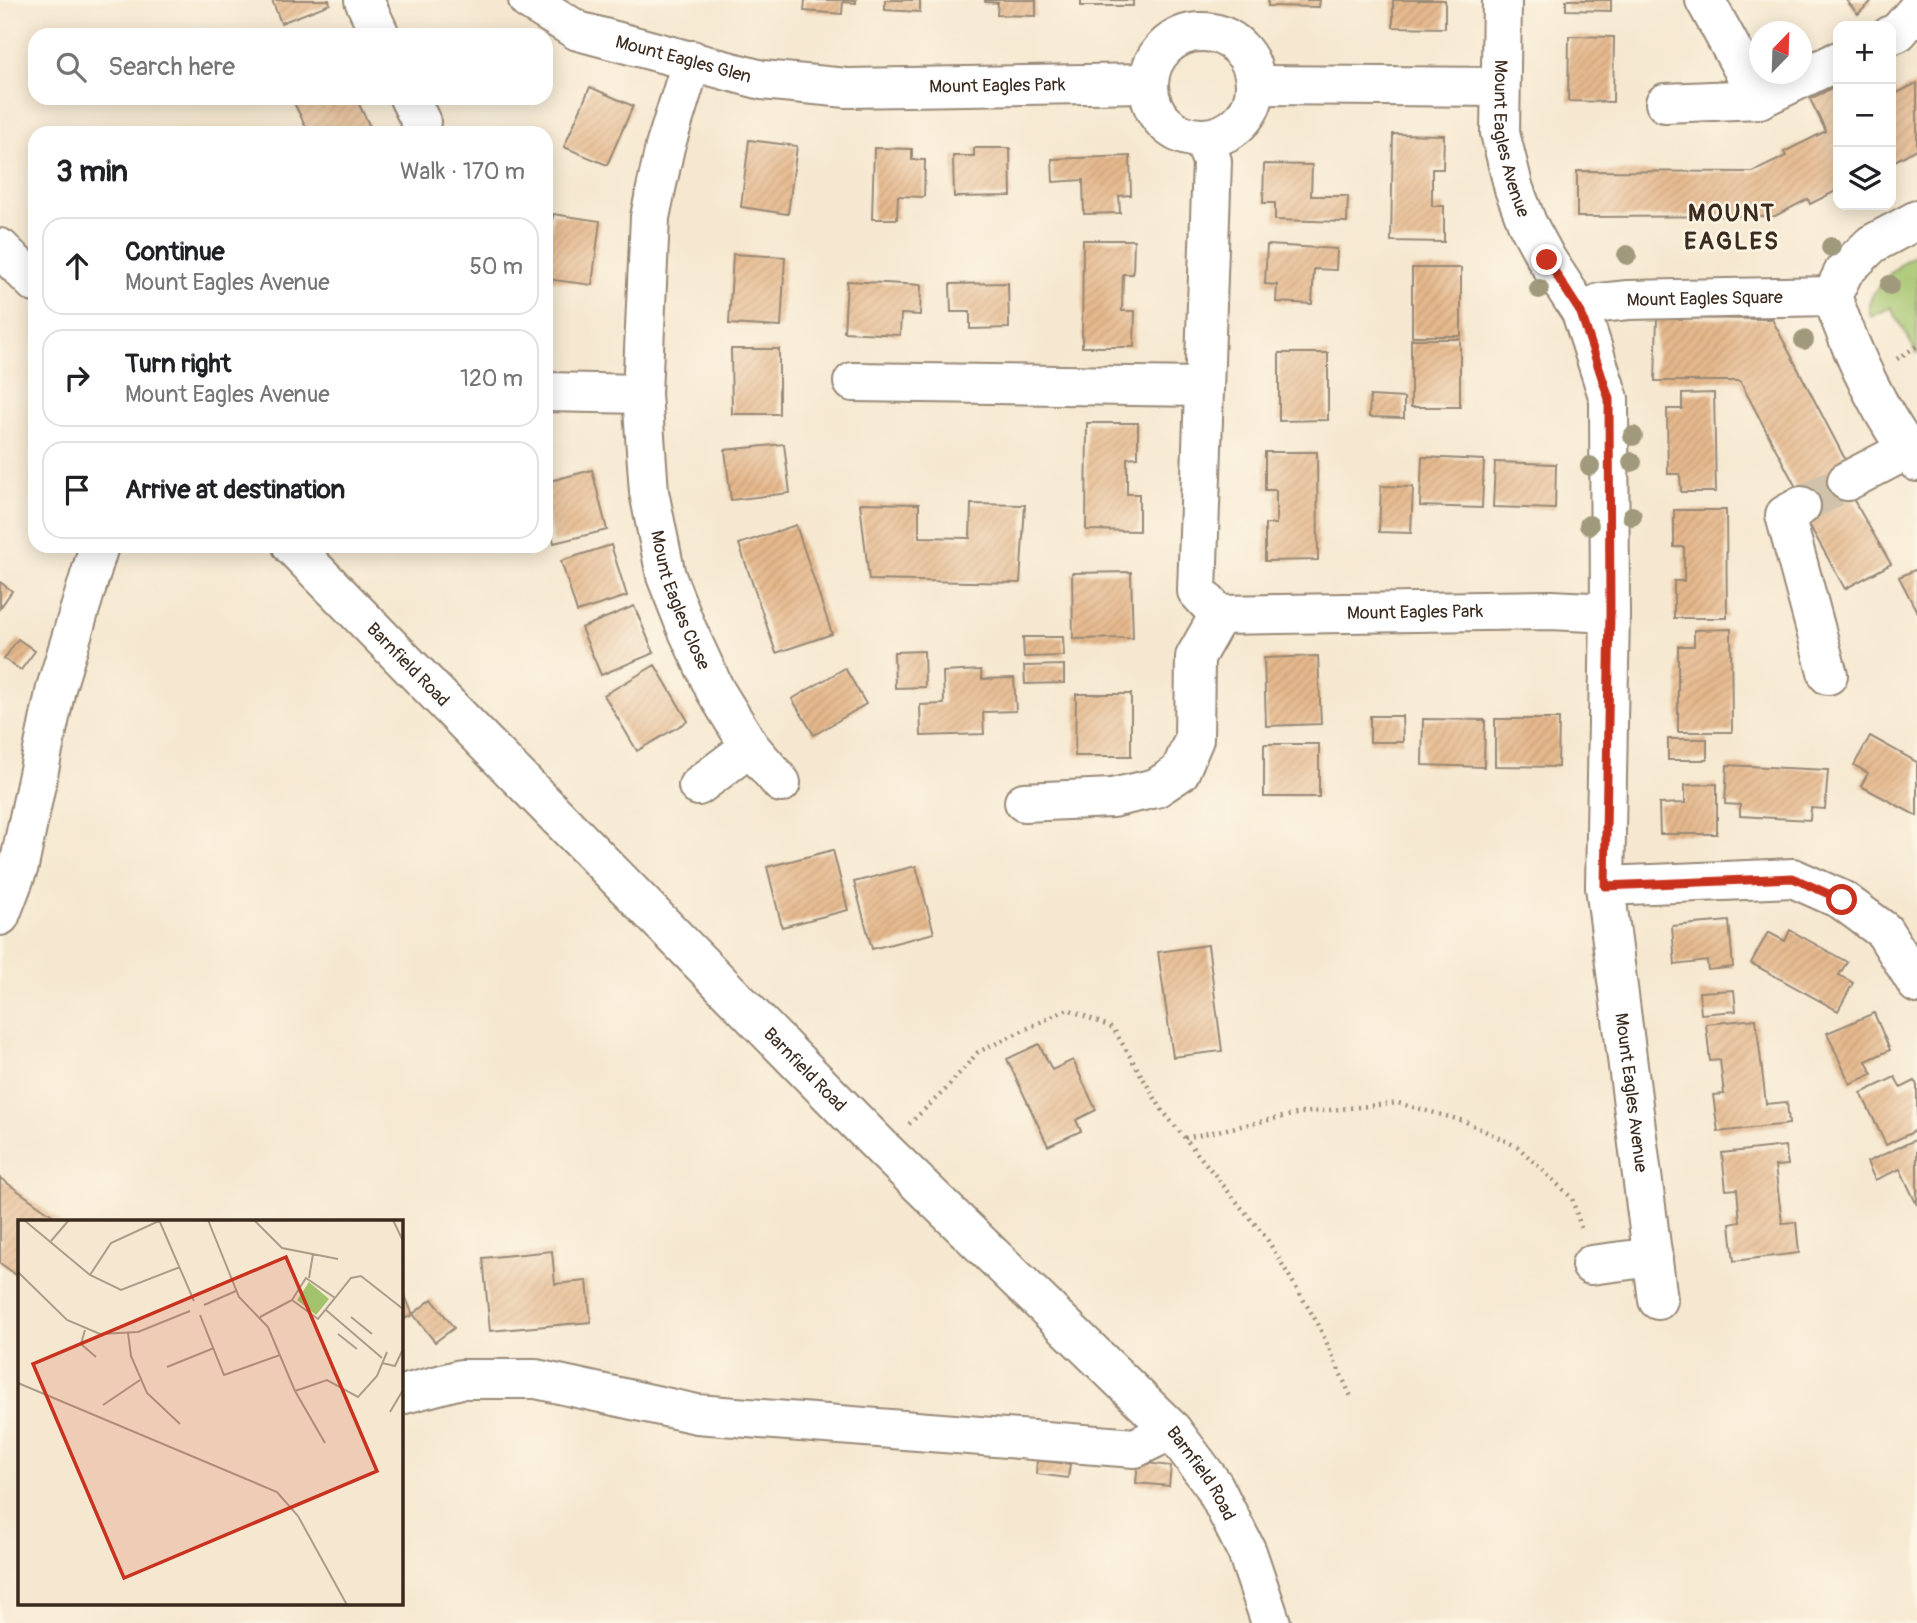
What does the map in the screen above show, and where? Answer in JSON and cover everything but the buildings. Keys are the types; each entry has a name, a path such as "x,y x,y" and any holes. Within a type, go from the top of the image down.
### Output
{"street":[{"path":"364,0 377,28"},
{"name":"Mount Eagles Glen","path":"528,0 578,31 762,80 847,88"},
{"name":"Mount Eagles Avenue","path":"1502,0 1500,133 1514,189 1527,223 1581,313 1609,399 1610,612 1605,886 1658,1300"},
{"path":"1705,0 1759,99"},
{"path":"1896,33 1917,10"},
{"path":"1201,16 1217,34 1244,53 1252,68 1255,85 1249,109 1233,128 1218,136 1202,138 1185,136 1170,127 1158,115 1150,100 1148,83 1152,67 1164,47 1185,34 1201,16"},
{"name":"Mount Eagles Close","path":"692,60 665,147 650,217 642,394 649,492 666,576 686,627 715,690 750,747 781,783"},
{"path":"1665,103 1759,99 1833,63"},
{"name":"Mount Eagles Park","path":"847,88 1148,83"},
{"path":"1255,85 1500,87"},
{"path":"1024,802 1112,798 1156,788 1180,772 1195,739 1195,657 1219,615 1197,590 1212,161 1202,138"},
{"path":"1847,481 1912,456 1866,378 1832,296 1844,271 1872,244 1917,220"},
{"path":"0,248 28,276"},
{"name":"Mount Eagles Square","path":"1581,313 1600,303 1628,300 1832,296"},
{"path":"853,382 1204,387"},
{"path":"553,391 642,394"},
{"path":"1801,506 1785,515 1828,675"},
{"path":"0,915 19,866 56,688 97,553"},
{"name":"Barnfield Road","path":"299,553 883,1149 1172,1430 1214,1486 1247,1552 1271,1623"},
{"name":"Mount Eagles Park","path":"1219,615 1551,610 1610,612"},
{"path":"698,786 750,747"},
{"path":"1605,886 1793,878 1842,900 1884,931 1917,984"},
{"path":"1591,1265 1653,1257"},
{"path":"402,1395 461,1379 536,1379 697,1414 1135,1448 1172,1430"}],"path":[{"path":"883,1149 945,1090 978,1052 1068,1009 1113,1028 1161,1110 1267,1239 1318,1324 1352,1399"},
{"path":"1185,1138 1301,1113 1398,1103 1464,1121 1518,1147 1572,1198 1591,1265"}],"green space":[{"path":"1917,254 1917,354 1891,307 1871,317 1869,305 1876,290 1888,275"}],"tunnel":[{"path":"1801,506 1847,481"}],"district":[{"name":"MOUNT EAGLES","path":"1732,227"}],"route":[{"path":"1547,260 1581,313 1609,399 1611,525 1605,886 1793,878 1842,900"}]}
